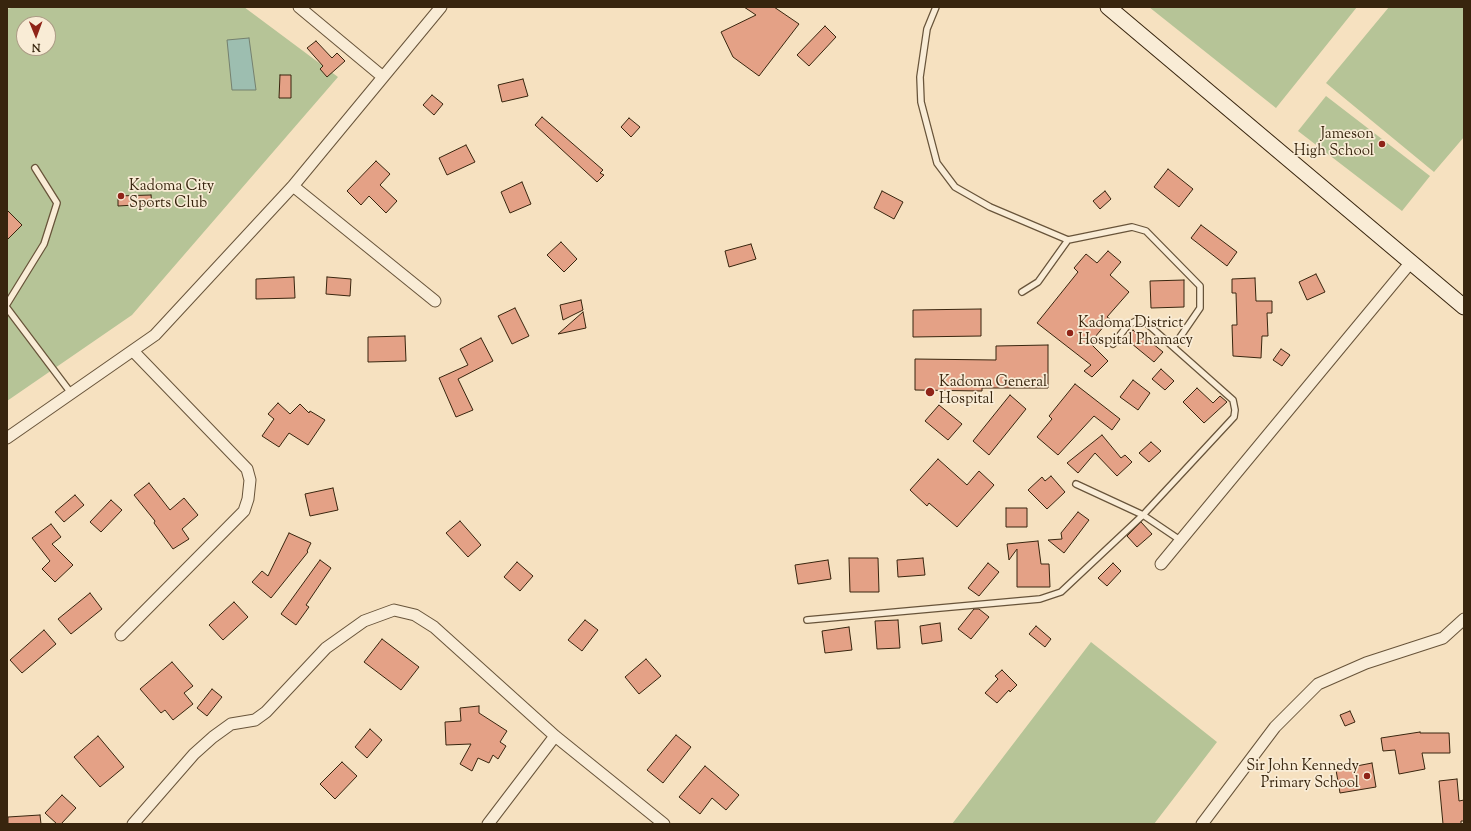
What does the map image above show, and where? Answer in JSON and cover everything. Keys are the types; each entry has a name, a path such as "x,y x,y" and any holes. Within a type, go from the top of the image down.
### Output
{"main road":[{"path":"1108,7 1464,307"}],"street":[{"path":"299,7 383,77"},
{"path":"7,438 71,393 134,352 155,336 176,315 293,186 441,7"},
{"path":"293,186 435,301"},
{"path":"1160,564 1411,262"},
{"path":"121,636 244,511 248,500 250,480 247,469 134,352"},
{"path":"133,824 194,754 213,737 231,724 254,720 266,712 326,648 364,621 394,610 415,616 434,627 555,736 664,824"},
{"path":"1202,824 1275,727 1318,684 1366,663 1443,638 1464,619"},
{"path":"488,824 555,736"}],"lane":[{"path":"936,7 927,29 920,77 921,102 937,163 955,187 990,207 1068,240 1132,227 1146,231 1200,286 1200,308 1174,346"},
{"path":"7,304 44,244 57,203 35,168"},
{"path":"1022,292 1038,282 1068,240"},
{"path":"7,308 71,393"},
{"path":"807,620 1040,599 1061,592 1143,515 1234,417 1236,410 1234,400 1144,321 1136,321 1128,325 1113,344"},
{"path":"1076,484 1143,515 1180,540"}],"green space":[{"name":"Kadoma City Sports Club","path":"15,7 244,7 338,77 132,315 7,401 7,9"},
{"path":"1149,7 1357,7 1276,108"},
{"path":"1389,7 1464,7 1464,137 1434,172 1326,83"},
{"path":"1326,96 1430,176 1402,211 1298,131"},
{"path":"1091,642 1217,742 1154,824 952,824"}],"shaded area":[{"path":"249,38 256,90 232,90 227,40"}],"building":[{"path":"744,7 774,7 799,24 759,76 733,57 721,32 756,15"},
{"path":"825,26 836,37 809,66 797,55"},
{"path":"316,41 332,58 337,53 345,61 327,77 320,69 323,66 307,48"},
{"path":"280,75 291,75 291,98 279,98"},
{"path":"523,79 528,96 502,102 498,85"},
{"path":"432,95 443,104 434,115 423,105"},
{"path":"542,117 603,170 600,173 604,175 597,182 535,125"},
{"path":"629,118 640,127 631,137 621,127"},
{"path":"466,145 475,162 447,175 439,158"},
{"path":"376,161 390,174 380,185 397,201 386,213 369,196 361,205 347,191"},
{"path":"1168,169 1193,189 1179,207 1154,187"},
{"path":"522,182 531,204 510,213 501,192"},
{"path":"882,191 903,202 894,219 874,208"},
{"path":"1105,191 1111,199 1100,209 1093,201"},
{"path":"151,195 152,204 118,206 118,196"},
{"path":"7,210 22,225 7,240"},
{"path":"1201,225 1237,252 1227,266 1191,238"},
{"path":"561,242 577,259 564,272 547,255"},
{"path":"751,244 756,259 729,267 725,251"},
{"path":"1108,251 1121,262 1110,275 1129,292 1107,317 1110,319 1095,337 1097,338 1092,345 1108,361 1092,377 1084,371 1091,365 1037,323 1078,272 1074,268 1086,254 1097,263"},
{"path":"1316,274 1325,292 1307,300 1299,282"},
{"path":"294,277 295,298 256,299 256,279"},
{"path":"327,277 351,279 350,296 326,294"},
{"path":"1255,278 1256,301 1272,301 1272,313 1267,313 1268,336 1262,336 1261,358 1233,356 1232,325 1237,325 1236,293 1232,293 1232,279"},
{"path":"1184,280 1184,307 1151,308 1150,281"},
{"path":"581,300 583,310 563,320 560,305"},
{"path":"515,308 529,336 512,344 498,316"},
{"path":"981,309 981,336 913,337 913,310"},
{"path":"583,312 586,328 558,334"},
{"path":"1133,330 1145,341 1147,339 1163,352 1154,362 1126,339"},
{"path":"405,336 406,361 368,362 368,337"},
{"path":"481,338 493,361 458,379 473,410 456,417 439,378 468,365 460,349"},
{"path":"1048,345 1048,388 982,388 982,391 915,390 915,359 996,360 996,346"},
{"path":"1281,349 1290,355 1282,366 1273,360"},
{"path":"1161,369 1174,381 1165,390 1152,379"},
{"path":"1133,380 1150,393 1138,410 1120,397"},
{"path":"1075,384 1120,419 1112,430 1094,416 1058,455 1037,437 1052,419 1049,416"},
{"path":"1197,388 1213,403 1220,396 1227,402 1204,423 1183,402"},
{"path":"1010,395 1026,409 989,455 973,441"},
{"path":"278,403 290,414 300,404 309,413 310,411 325,420 308,445 289,433 279,447 262,436 274,419 268,414"},
{"path":"939,405 962,424 948,440 925,421"},
{"path":"1102,435 1121,458 1125,455 1132,462 1117,476 1095,453 1078,473 1067,463"},
{"path":"1151,442 1161,451 1149,462 1139,453"},
{"path":"938,459 967,485 979,471 994,485 957,527 929,503 927,506 910,490"},
{"path":"1051,476 1065,492 1047,509 1028,490 1042,477 1045,481"},
{"path":"149,483 170,510 184,498 198,515 182,529 189,539 173,549 154,523 155,521 134,495"},
{"path":"333,488 338,510 310,516 305,494"},
{"path":"75,495 84,505 64,522 55,512"},
{"path":"111,500 122,510 101,532 90,522"},
{"path":"1006,508 1027,508 1027,527 1006,527"},
{"path":"1078,512 1089,520 1064,553 1048,540 1062,539 1061,533"},
{"path":"460,521 481,545 468,557 446,533"},
{"path":"1141,522 1152,534 1137,547 1127,536"},
{"path":"51,524 61,537 52,544 73,565 55,582 42,569 50,561 32,538"},
{"path":"289,533 311,543 307,551 308,552 271,598 252,582 262,571 268,576"},
{"path":"1038,541 1041,564 1049,564 1050,587 1017,587 1017,549 1009,560 1007,544"},
{"path":"849,558 878,558 879,592 850,592"},
{"path":"923,558 925,575 898,577 897,560"},
{"path":"320,560 331,568 306,605 309,607 296,625 281,614"},
{"path":"828,560 831,579 798,584 795,565"},
{"path":"517,562 533,576 520,591 504,577"},
{"path":"988,563 999,572 979,596 968,588"},
{"path":"1113,563 1121,571 1107,586 1098,578"},
{"path":"90,593 102,609 71,634 58,619"},
{"path":"234,602 248,617 223,640 209,625"},
{"path":"974,609 979,609 989,617 971,639 958,629"},
{"path":"585,620 598,630 582,651 568,640"},
{"path":"898,620 900,648 877,649 875,621"},
{"path":"940,623 942,641 922,644 920,626"},
{"path":"1036,626 1051,639 1045,647 1029,634"},
{"path":"849,627 852,650 825,653 822,631"},
{"path":"44,630 56,644 22,673 10,660"},
{"path":"382,639 419,667 401,690 364,662"},
{"path":"646,659 661,676 639,694 625,677"},
{"path":"172,662 193,686 184,693 193,704 173,720 165,710 161,713 140,689"},
{"path":"1002,670 1017,685 1010,692 1009,690 997,703 985,693 998,679 995,676"},
{"path":"212,689 222,697 207,716 197,708"},
{"path":"479,706 479,713 507,731 500,742 506,746 498,759 493,755 489,763 478,758 472,771 460,764 471,744 446,745 445,722 461,721 460,708"},
{"path":"1350,711 1355,722 1345,726 1340,715"},
{"path":"370,729 382,740 367,758 355,747"},
{"path":"1420,732 1449,733 1450,753 1422,753 1425,769 1399,774 1395,750 1383,751 1381,738"},
{"path":"676,735 691,747 663,783 647,770"},
{"path":"98,736 124,767 100,787 74,757"},
{"path":"342,762 357,776 335,799 320,784"},
{"path":"1372,763 1376,787 1340,793 1336,770"},
{"path":"705,766 739,795 726,810 712,798 700,814 679,797"},
{"path":"1457,779 1459,801 1464,800 1464,821 1461,821 1461,824 1443,824 1439,781"},
{"path":"62,795 76,808 61,824 57,824 45,813"},
{"path":"40,815 41,824 8,824 8,817"}],"place":[{"name":"Jameson High School","path":"1382,144"},
{"name":"Kadoma City Sports Club","path":"121,196"},
{"name":"Kadoma District Hospital Phamacy","path":"1070,333"},
{"name":"Kadoma General Hospital","path":"930,392"},
{"name":"Sir John Kennedy Primary School","path":"1367,776"}]}
